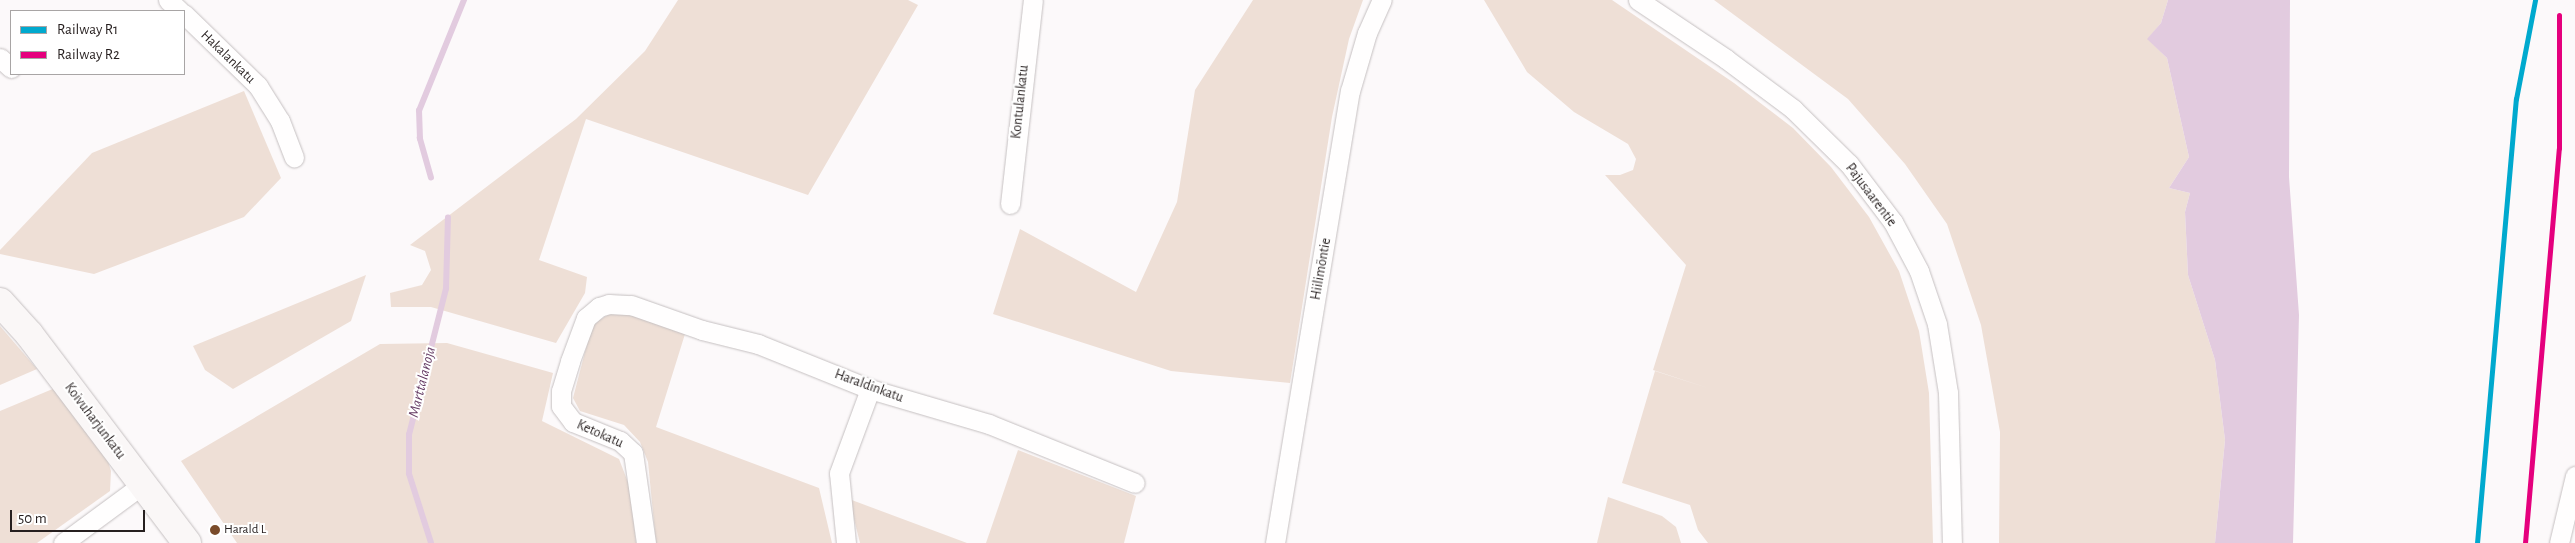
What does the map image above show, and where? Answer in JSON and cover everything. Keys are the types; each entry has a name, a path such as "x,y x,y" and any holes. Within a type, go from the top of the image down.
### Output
{"street":[{"path":"168,0 179,10"},
{"name":"Kontulankatu","path":"1010,204 1022,77 1034,0"},
{"name":"Hiilimöntie","path":"1275,543 1350,91 1367,33 1382,0"},
{"name":"Pajusaarentie","path":"1638,0 1726,59 1793,109 1849,164 1893,222 1918,271 1937,324 1948,393 1952,543"},
{"name":"Hakalankatu","path":"185,15 258,86 280,121 294,157"},
{"path":"0,58 10,67"},
{"name":"Koivuharjunkatu","path":"0,302 29,334 187,543"},
{"name":"Haraldinkatu","path":"599,307 618,303 631,305 677,323 781,352 870,389 989,424 1135,483"},
{"name":"Ketokatu","path":"599,307 586,318 580,332 561,392 561,406 573,422 620,441 633,453 646,543"},
{"path":"846,543 841,518 839,472 870,389"},
{"path":"2559,543 2575,476"},
{"path":"63,543 142,484"}],"shaded area":[{"path":"678,0 908,0 918,5 808,195 586,119 539,260 587,277 585,293 556,343 431,307 391,307 390,293 422,285 431,270 425,251 410,245 576,119 645,51"},
{"path":"1253,0 1363,0 1349,39 1332,117 1290,383 1171,371 993,314 1020,229 1136,292 1177,202 1195,90"},
{"path":"1484,0 1612,0 1734,83 1793,128 1831,167 1869,217 1899,271 1919,331 1929,393 1933,543 1708,543 1698,530 1690,505 1622,483 1655,371 1711,389 1653,370 1686,265 1605,175 1620,175 1633,170 1636,159 1628,144 1574,112 1527,72"},
{"path":"1714,0 2168,0 2161,23 2148,39 2167,58 2189,157 2169,188 2190,193 2185,212 2188,275 2215,360 2225,440 2215,543 1999,543 2000,432 1981,325 1947,224 1905,164 1848,99"},
{"path":"2168,0 2290,0 2289,177 2299,315 2293,543 2215,543 2225,440 2215,360 2188,275 2185,212 2190,193 2169,188 2189,157 2167,58 2147,39 2161,23"},
{"path":"244,91 281,178 244,217 94,274 0,254 0,250 92,153"},
{"path":"366,275 351,321 233,389 205,370 193,346"},
{"path":"612,312 636,315 685,334 656,427 819,488 832,543 656,543 648,462 640,442 624,425 580,411 573,398 592,325"},
{"path":"0,326 37,369 0,385"},
{"path":"447,343 553,373 542,421 619,459 631,490 636,543 237,543 181,461 380,344"},
{"path":"55,388 107,458 111,471 110,491 37,543 0,543 0,411"},
{"path":"1018,450 1136,496 1124,543 986,543"},
{"path":"1608,497 1662,516 1676,527 1681,543 1597,543"},
{"path":"849,499 967,543 860,543"}],"waterway":[{"name":"Marttalanoja","path":"431,178 420,139 419,111 464,0"},
{"name":"Marttalanoja","path":"431,543 409,474 409,435 446,289 448,218"}],"rail line":[{"name":"R1","path":"2477,543 2516,99 2535,0"},
{"name":"R2","path":"2525,543 2559,148 2559,15"}],"place":[{"name":"Harald L","path":"215,530"}]}
